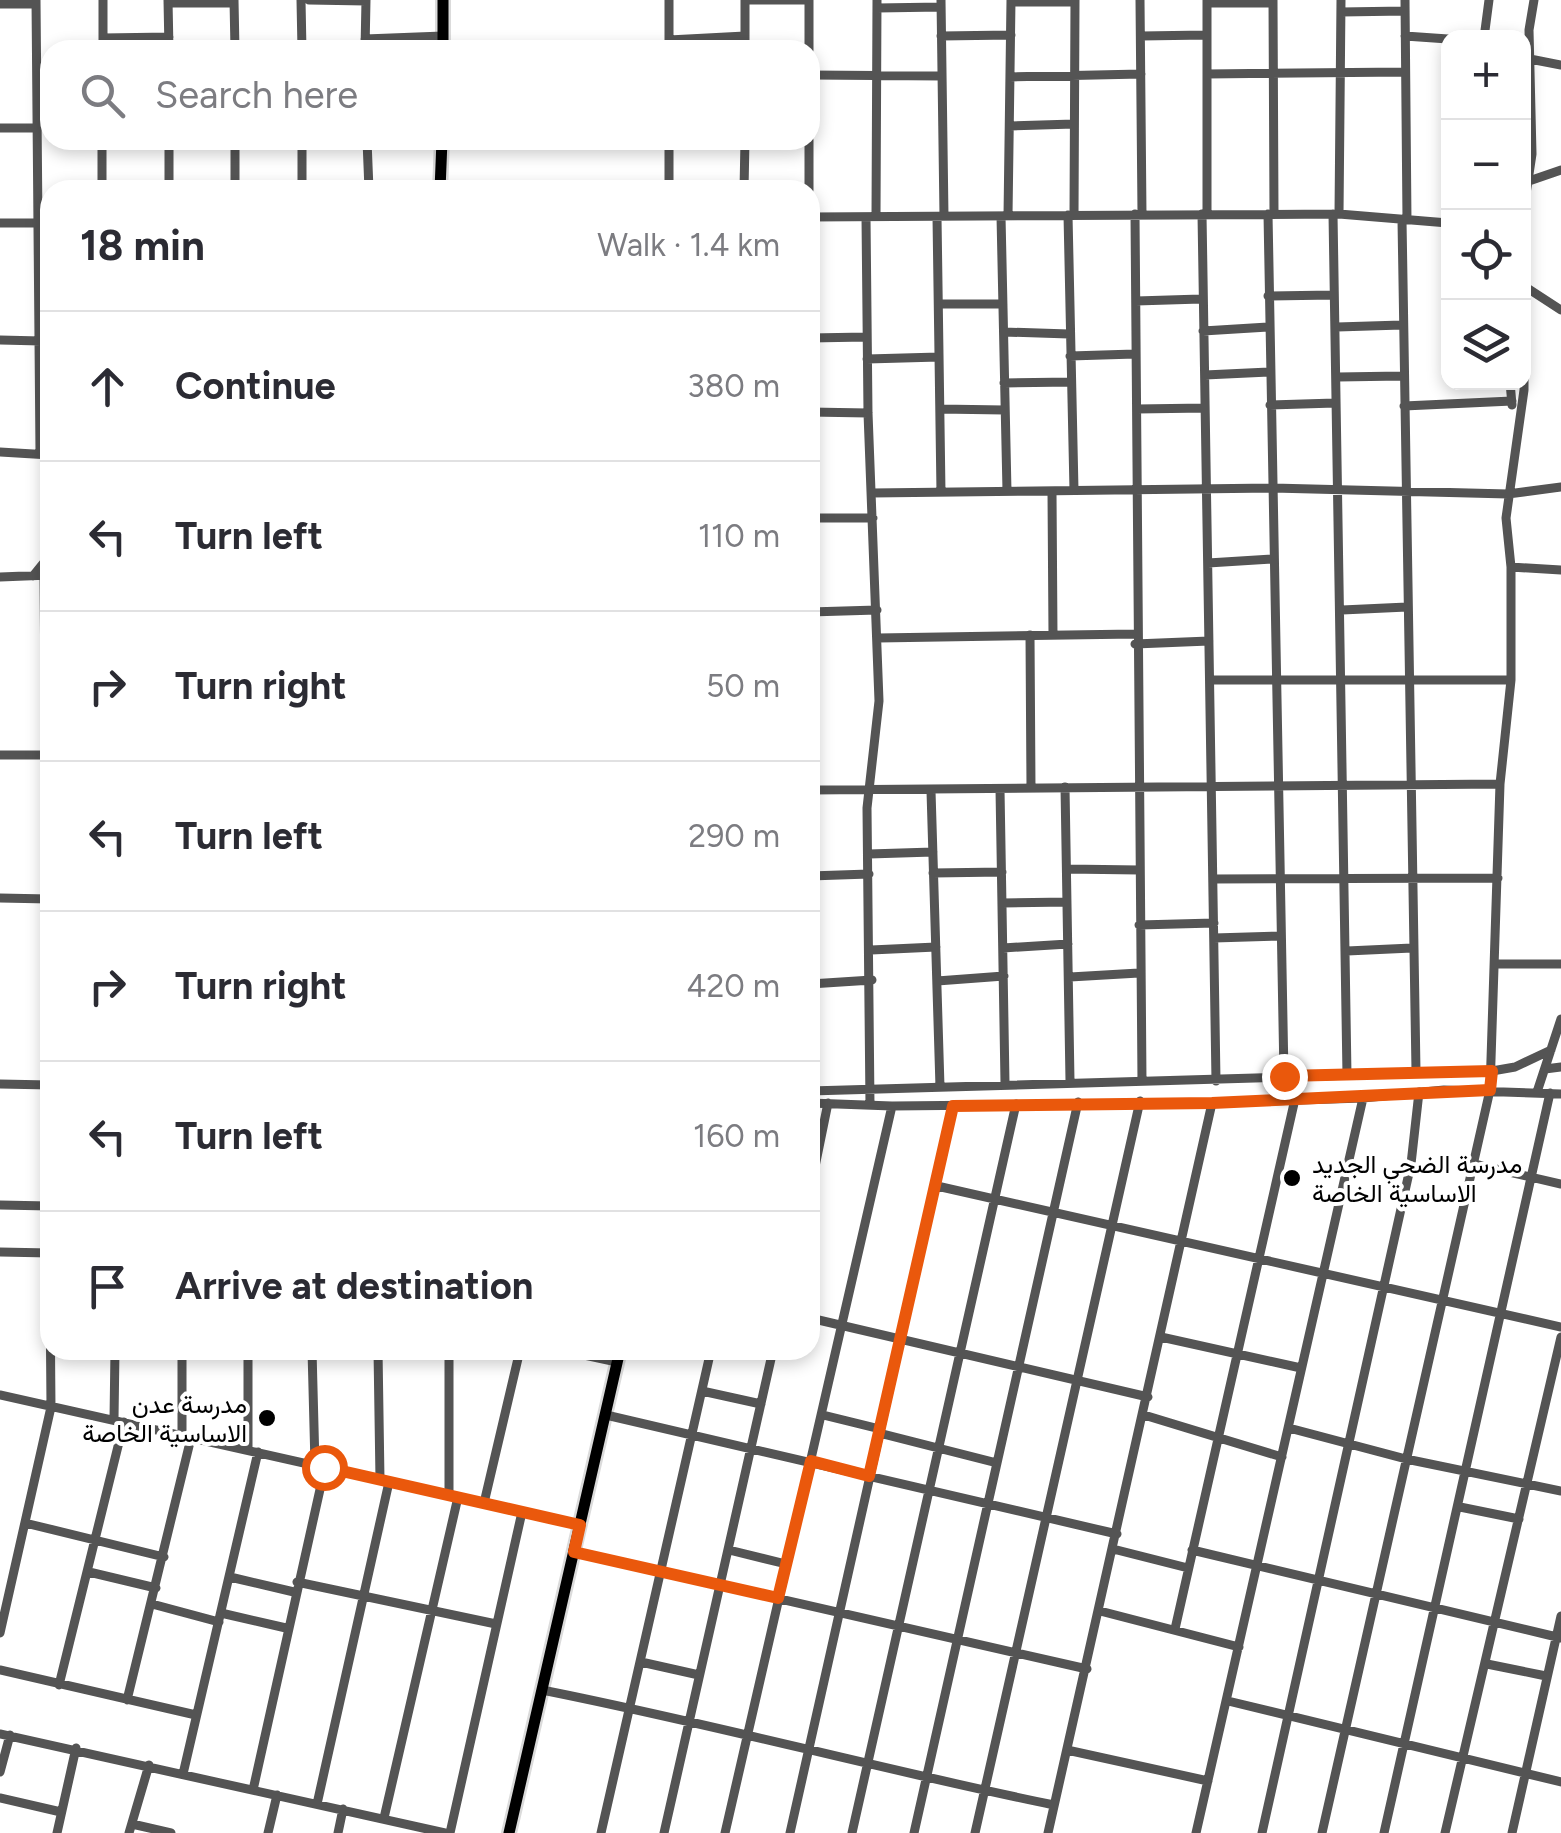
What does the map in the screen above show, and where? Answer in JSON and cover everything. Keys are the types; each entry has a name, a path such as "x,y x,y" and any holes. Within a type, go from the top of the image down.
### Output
{"main road":[{"path":"443,0 443,40"},
{"path":"440,180 442,150"},
{"path":"509,1833 617,1360"}],"street":[{"path":"102,0 103,38 168,37 168,2 234,2 235,40"},
{"path":"303,40 305,0 366,0 365,40"},
{"path":"669,0 669,40"},
{"path":"745,40 745,0 809,0 810,40"},
{"path":"1140,0 1135,639 1142,1081"},
{"path":"1341,0 1334,295 1347,880 1347,1074"},
{"path":"1485,30 1489,0"},
{"path":"1007,491 1003,304 1011,1 1075,1 1069,334 1074,490"},
{"path":"1216,1080 1202,299 1207,1 1272,2 1268,372 1284,1076"},
{"path":"0,4 36,2 36,128 41,180"},
{"path":"1531,32 1532,3"},
{"path":"870,1105 869,792 878,716 878,638 866,337 877,4 941,4 941,492"},
{"path":"1341,12 1405,6 1402,376 1416,1071"},
{"path":"941,36 1011,35"},
{"path":"1141,36 1206,35"},
{"path":"404,40 443,36"},
{"path":"711,40 745,36"},
{"path":"1405,36 1441,38"},
{"path":"1531,60 1561,65"},
{"path":"1206,74 1405,72"},
{"path":"1010,77 1141,74"},
{"path":"820,76 942,76"},
{"path":"35,79 40,79"},
{"path":"1010,126 1074,124"},
{"path":"0,128 36,128"},
{"path":"102,150 102,180"},
{"path":"169,150 169,180"},
{"path":"236,150 236,180"},
{"path":"302,150 302,180"},
{"path":"368,150 369,180"},
{"path":"669,150 669,180"},
{"path":"744,150 744,180"},
{"path":"810,150 810,180"},
{"path":"1531,180 1561,170"},
{"path":"820,217 1336,214 1441,223"},
{"path":"0,223 40,223"},
{"path":"1531,291 1561,310"},
{"path":"1268,296 1334,295"},
{"path":"1136,300 1202,299"},
{"path":"939,304 1003,304"},
{"path":"1337,327 1402,326"},
{"path":"1203,331 1268,328"},
{"path":"1004,332 1069,334"},
{"path":"820,338 866,337"},
{"path":"0,340 40,341"},
{"path":"1070,356 1135,354"},
{"path":"867,359 939,357"},
{"path":"1205,375 1268,372"},
{"path":"1338,377 1402,376"},
{"path":"1004,383 1071,382"},
{"path":"1511,390 1516,428"},
{"path":"1322,1833 1490,1090 1500,784 1511,680 1511,567 1505,533 1524,390"},
{"path":"1404,406 1512,401"},
{"path":"1270,405 1335,403"},
{"path":"1137,409 1205,408"},
{"path":"940,409 1004,410"},
{"path":"820,412 868,413"},
{"path":"0,452 40,453"},
{"path":"872,493 1337,488 1508,494 1561,487"},
{"path":"1052,492 1052,636"},
{"path":"820,518 873,518"},
{"path":"1208,563 1272,560"},
{"path":"1511,567 1561,570"},
{"path":"0,577 40,575"},
{"path":"1342,610 1407,607"},
{"path":"820,612 877,610"},
{"path":"1030,636 1031,788"},
{"path":"878,638 1052,636 1209,641"},
{"path":"1210,680 1511,680"},
{"path":"0,754 40,755"},
{"path":"820,790 1500,784"},
{"path":"1066,787 1070,1081"},
{"path":"1000,789 1005,1083"},
{"path":"931,792 940,1088"},
{"path":"869,854 933,852"},
{"path":"1066,870 1139,870"},
{"path":"933,873 1002,872"},
{"path":"820,876 869,874"},
{"path":"1213,879 1498,878"},
{"path":"0,898 40,899"},
{"path":"1002,903 1067,902"},
{"path":"1139,925 1214,923"},
{"path":"1214,938 1280,936"},
{"path":"1003,948 1068,944"},
{"path":"872,950 936,947"},
{"path":"1347,951 1412,948"},
{"path":"1497,964 1561,964"},
{"path":"1070,978 1139,973"},
{"path":"937,981 1004,976"},
{"path":"820,983 872,980"},
{"path":"1537,1092 1561,1019"},
{"path":"820,1091 1492,1071 1515,1067 1551,1050"},
{"path":"1545,1069 1561,1067"},
{"path":"0,1084 40,1085"},
{"path":"820,1103 953,1106 1140,1100 1212,1103 1490,1090 1556,1094 1532,1177 1438,1608 1384,1833"},
{"path":"1262,1833 1412,1164 1419,1092"},
{"path":"1196,1833 1363,1098"},
{"path":"976,1833 1140,1100"},
{"path":"1175,1629 1295,1100"},
{"path":"914,1833 1078,1102"},
{"path":"1048,1833 1212,1103"},
{"path":"820,1143 828,1104"},
{"path":"852,1833 1016,1104"},
{"path":"726,1833 892,1106"},
{"path":"790,1833 953,1106"},
{"path":"1474,1164 1561,1184"},
{"path":"937,1186 1561,1327"},
{"path":"0,1204 40,1206"},
{"path":"0,1252 40,1253"},
{"path":"820,1320 1148,1398"},
{"path":"1445,1833 1561,1337"},
{"path":"1161,1338 1301,1368"},
{"path":"0,1633 51,1407 51,1360"},
{"path":"60,1685 89,1572 119,1420 115,1360"},
{"path":"127,1700 164,1557 186,1437 182,1360"},
{"path":"183,1774 230,1577 253,1451 248,1360"},
{"path":"253,1790 320,1466 313,1360"},
{"path":"318,1804 365,1599 384,1481 378,1360"},
{"path":"384,1818 432,1614 453,1496 448,1360"},
{"path":"484,1503 518,1360"},
{"path":"601,1833 709,1360"},
{"path":"664,1833 771,1360"},
{"path":"702,1391 761,1404"},
{"path":"0,1395 580,1525"},
{"path":"606,1415 1117,1534"},
{"path":"823,1415 997,1462"},
{"path":"1144,1415 1282,1457"},
{"path":"1289,1428 1348,1446 1561,1492"},
{"path":"1460,1507 1519,1519"},
{"path":"0,1772 5,1734 384,1818 408,1829 448,1833 522,1512"},
{"path":"24,1523 164,1557"},
{"path":"730,1550 786,1564"},
{"path":"1114,1550 1188,1568"},
{"path":"1192,1550 1558,1638"},
{"path":"574,1552 1086,1669"},
{"path":"0,1561 14,1564"},
{"path":"89,1572 156,1588"},
{"path":"230,1577 496,1624"},
{"path":"152,1604 286,1628"},
{"path":"1100,1611 1239,1647"},
{"path":"1512,1833 1561,1616"},
{"path":"642,1662 698,1675"},
{"path":"1487,1664 1546,1676"},
{"path":"0,1670 196,1716"},
{"path":"542,1690 1054,1805"},
{"path":"1228,1700 1561,1782"},
{"path":"57,1833 76,1748"},
{"path":"1068,1750 1208,1781"},
{"path":"149,1766 130,1828 171,1833"},
{"path":"268,1833 277,1795"},
{"path":"0,1798 61,1812"},
{"path":"338,1833 343,1809"}],"place":[{"name":"مدرسة الضحي الجديد الاساسية الخاصة","path":"1292,1178"},
{"name":"مدرسة عدن الاساسية الخاصة","path":"267,1418"}],"route":[{"path":"324,1467 580,1525 574,1552 778,1598 811,1461 869,1476 953,1106 1140,1100 1212,1103 1490,1090 1492,1071 1284,1076"}]}
